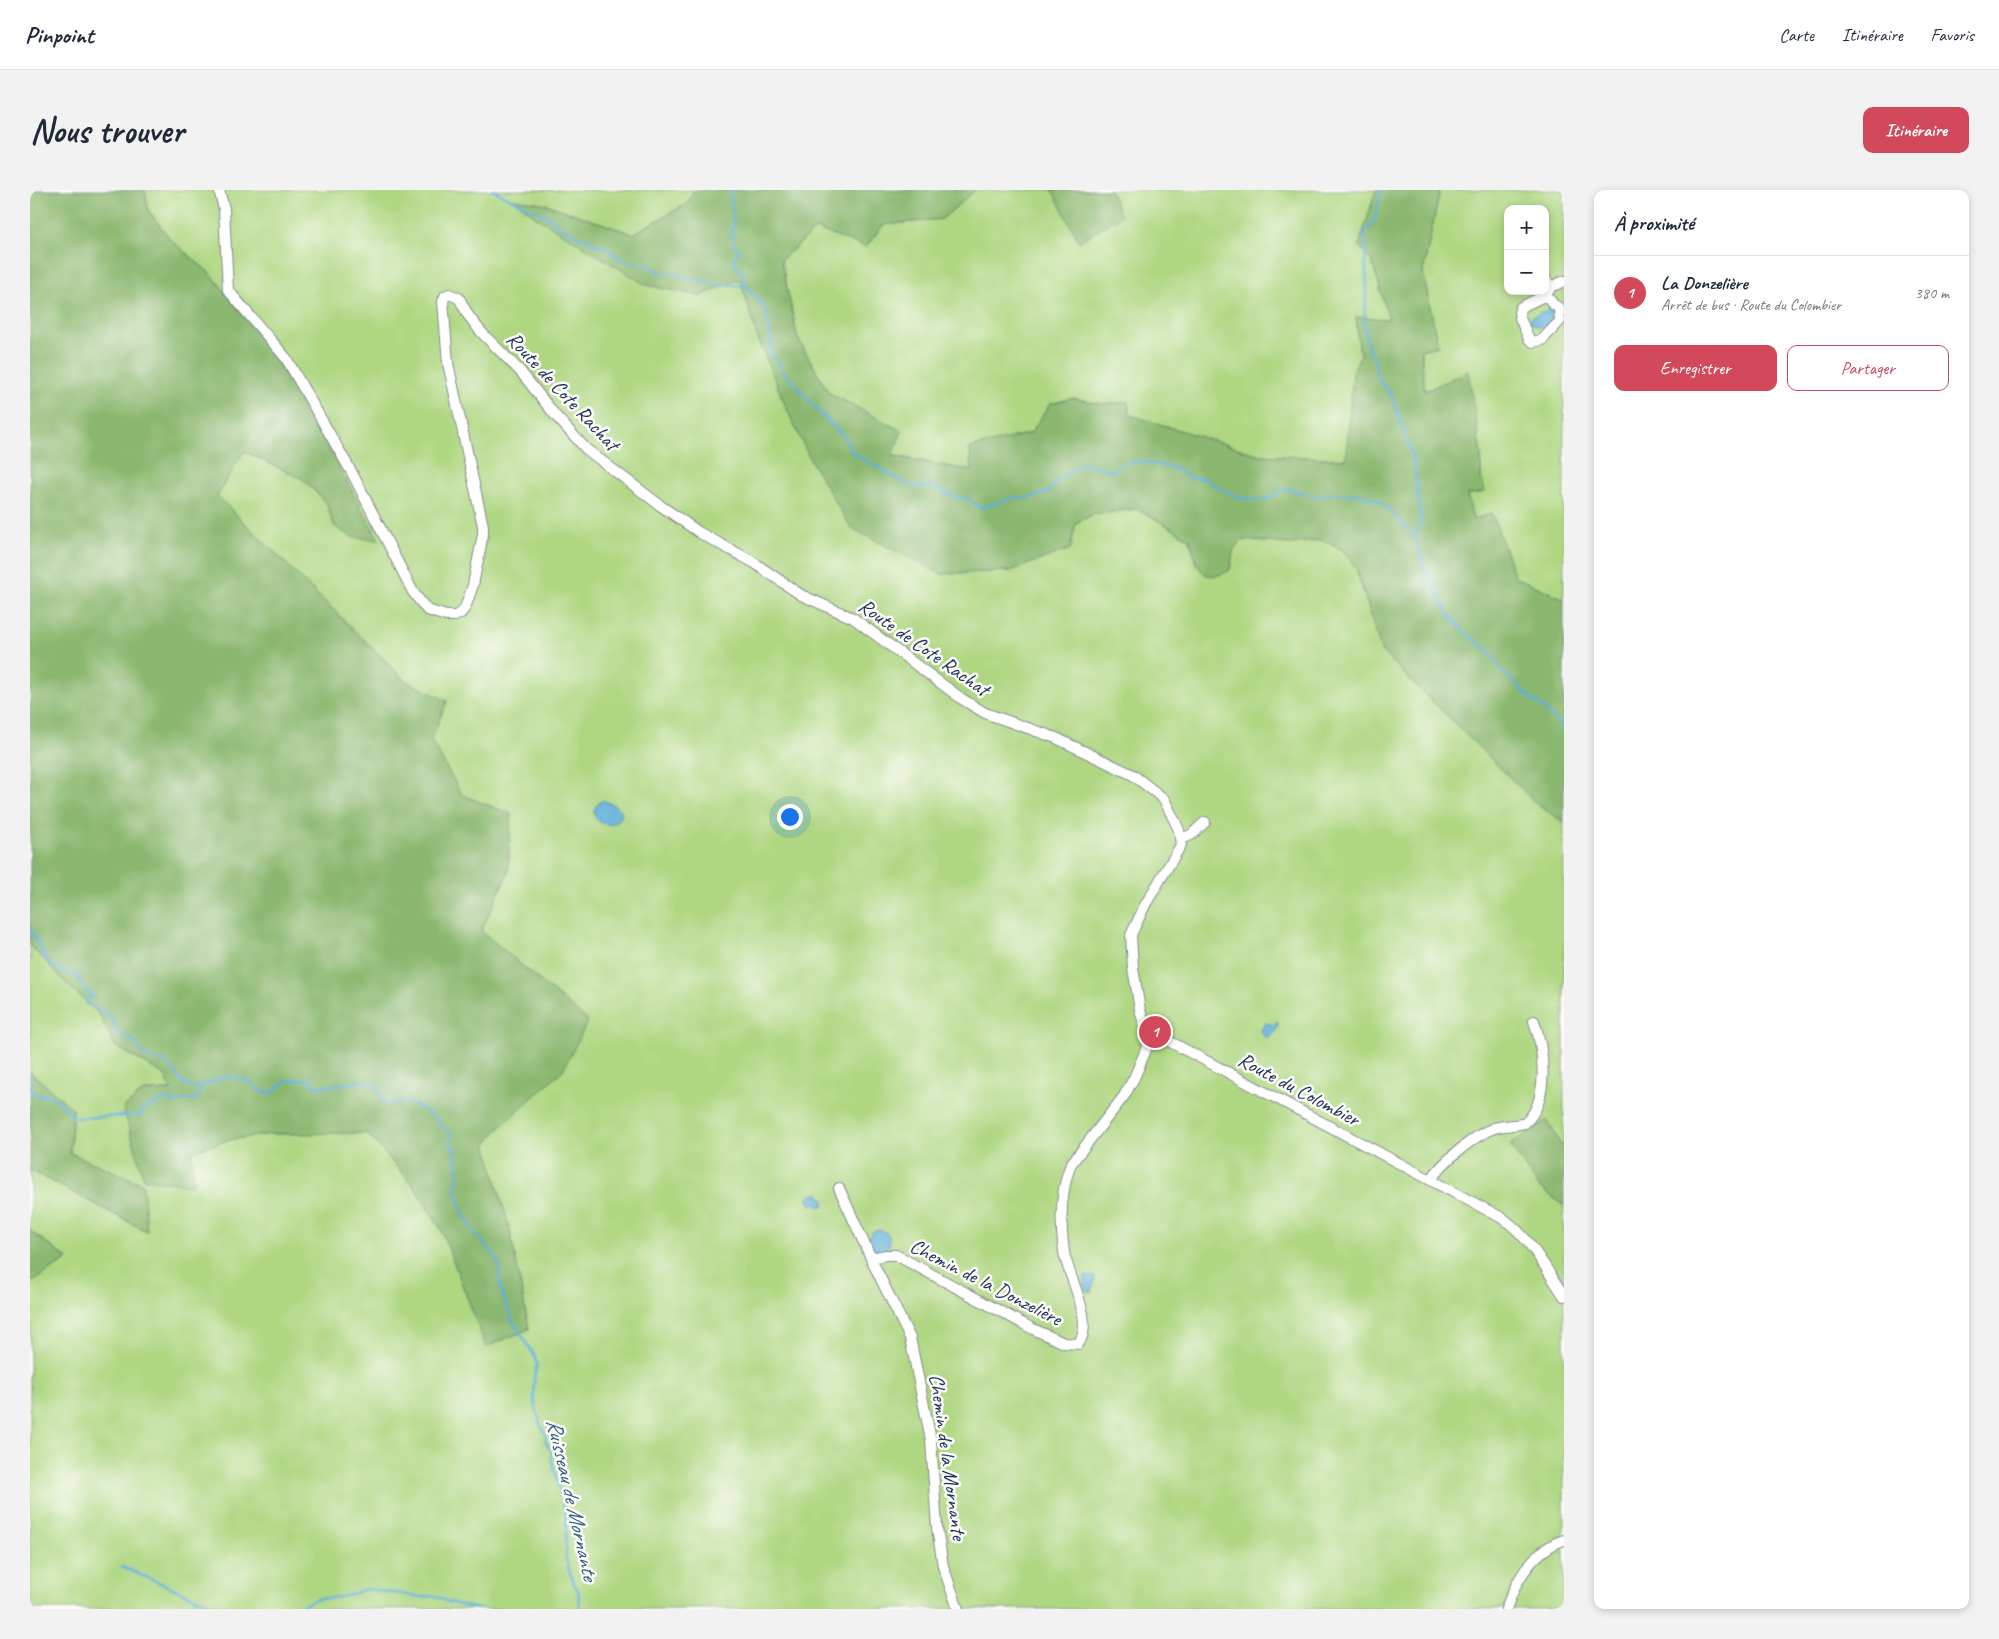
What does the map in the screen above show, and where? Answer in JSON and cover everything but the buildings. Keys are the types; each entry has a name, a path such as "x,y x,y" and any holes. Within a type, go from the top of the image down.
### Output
{"street":[{"name":"Route de Cote Rachat","path":"219,190 224,209 228,290 286,358 351,471 413,592 427,610 446,616 455,616 465,608 473,584 483,534 448,363 443,301 445,296 449,294 459,298 481,332 520,371 559,420 594,456 700,533 753,562 801,595 853,618 985,713 1056,738 1133,775 1164,799 1179,830 1181,839"},
{"path":"1549,285 1564,281"},
{"path":"1547,286 1553,304 1559,308 1560,321 1542,340 1533,342 1524,328 1519,312 1521,307 1547,286"},
{"path":"1148,1038 1140,1010 1133,968 1131,936 1145,905 1167,866 1178,851 1181,839 1191,835 1206,822"},
{"path":"1431,1180 1452,1158 1484,1132 1524,1123 1535,1110 1540,1090 1542,1059 1539,1036 1534,1021"},
{"name":"Route du Colombier","path":"1148,1038 1164,1038 1504,1219 1516,1228 1564,1296"},
{"name":"Chemin de la Donzelière","path":"871,1258 886,1254 906,1259 1033,1328 1064,1343 1078,1344 1084,1331 1084,1322 1082,1308 1066,1263 1064,1249 1062,1211 1066,1176 1077,1156 1124,1096 1146,1052 1148,1038"},
{"name":"Chemin de la Mornante","path":"839,1188 912,1346 931,1440 937,1528 943,1566 958,1609"},
{"path":"1506,1609 1524,1571 1545,1550 1564,1540"}],"green space":[{"path":"30,190 145,190 148,210 171,240 213,276 293,384 379,540 352,537 334,526 327,504 303,479 244,451 217,496 406,681 447,701 431,740 462,795 511,814 508,873 481,931 588,1021 563,1070 503,1124 486,1144 510,1231 529,1329 486,1347 441,1229 413,1185 367,1133 271,1134 229,1140 192,1151 193,1185 144,1179 123,1108 144,1091 171,1090 165,1075 115,1046 99,1014 30,945"},
{"path":"145,190 694,190 688,203 633,234 542,203 514,199 700,296 740,278 757,336 786,407 811,461 830,492 941,574 1010,571 1070,549 1076,523 1094,514 1138,509 1190,539 1196,566 1234,548 1243,540 1290,544 1321,540 1343,550 1356,568 1382,652 1539,806 1564,822 1564,1145 1561,1145 1539,1187 1564,1206 1564,1609 30,1609 30,1283 68,1259 30,1231 30,1170 146,1231 143,1184 70,1153 73,1109 30,1072 30,945 99,1014 115,1046 165,1075 171,1090 144,1091 192,1151 229,1140 271,1134 367,1133 413,1185 441,1229 486,1347 529,1329 510,1231 486,1144 588,1021 481,931 508,873 511,814 462,795 430,739 447,701 406,681 217,496 243,451 303,479 327,504 334,526 378,539 293,384 213,276 171,240 148,210"},
{"path":"694,190 975,190 942,219 883,225 866,247 816,229 781,260 798,339 829,393 902,431 892,456 972,471 970,448 1031,433 1050,404 1073,398 1100,404 1128,402 1130,415 1260,455 1346,459 1353,373 1360,356 1356,317 1389,319 1372,261 1359,246 1376,190 1440,190 1423,272 1438,346 1421,350 1425,391 1468,371 1481,455 1481,478 1485,492 1467,495 1473,519 1492,514 1515,577 1564,599 1564,822 1539,806 1382,652 1356,568 1343,550 1321,540 1290,544 1243,540 1234,548 1230,570 1220,575 1212,576 1201,570 1197,564 1190,539 1138,509 1094,514 1076,523 1070,549 1010,571 941,574 851,528 811,461 786,407 757,336 740,279 700,296 646,285 536,217 513,199 542,203 633,234 688,203"},
{"path":"975,190 1376,190 1359,246 1372,261 1389,319 1356,317 1360,356 1353,373 1346,459 1260,455 1130,415 1128,402 1100,404 1073,398 1050,404 1031,433 970,448 972,471 891,455 902,431 829,393 798,339 781,260 816,229 866,247 883,225 942,219"},
{"path":"1052,190 1110,190 1121,216 1079,242"},
{"path":"1440,190 1564,190 1564,599 1515,577 1492,514 1473,520 1467,494 1485,492 1481,478 1481,455 1468,372 1425,391 1421,350 1438,346 1423,272"},
{"path":"30,1072 73,1109 70,1153 143,1184 147,1231 30,1170"},
{"path":"1547,1120 1561,1145 1564,1145 1564,1206 1539,1187 1510,1145"},
{"path":"30,1231 68,1259 30,1283"}],"water":[{"path":"1549,309 1555,309 1555,316 1545,326 1539,327 1530,322 1531,317"},
{"path":"603,800 622,811 621,818 613,824 601,823 595,816 595,808"},
{"path":"1278,1022 1277,1029 1273,1035 1269,1038 1264,1036 1261,1031 1265,1023 1273,1025"},
{"path":"818,1193 824,1199 824,1205 820,1207 817,1203 811,1205 807,1197"},
{"path":"879,1230 887,1233 890,1241 887,1249 879,1252 871,1249 868,1241 871,1233"},
{"path":"1085,1276 1095,1277 1092,1292 1088,1291 1084,1285"}],"waterway":[{"path":"492,190 550,218 557,225 582,238 587,238 594,244 605,246 616,256 633,263 655,268 659,274 669,273 716,284 746,286"},
{"path":"730,190 734,226 731,231 734,245 738,250 734,259 735,265 742,272 747,288 759,300 767,314 771,343 770,351 785,373 844,437 853,453 911,486 934,487 957,498 968,499 980,508 1013,498 1028,498 1047,493 1057,481 1084,463 1111,471 1125,463 1143,461 1173,468 1191,478 1204,478 1238,497 1250,500 1271,498 1281,490 1288,489 1317,497 1327,494 1357,494 1372,498 1381,502 1416,538 1422,562 1448,613 1466,634 1486,648 1502,671 1544,708 1564,729"},
{"path":"1381,190 1375,219 1364,234 1367,286 1364,320 1366,337 1369,350 1375,360 1377,377 1392,397 1413,458 1421,521 1416,538"},
{"name":"Ruisseau de Mornante","path":"30,928 50,964 58,970 76,975 83,987 94,997 86,998 86,1004 108,1014 112,1018 118,1034 134,1041 142,1053 148,1057 166,1062 184,1084 194,1088 228,1076 247,1080 257,1089 271,1093 286,1081 311,1079 313,1084 318,1087 366,1081 376,1084 383,1103 406,1102 421,1108 434,1117 451,1135 450,1143 454,1148 458,1173 456,1188 462,1210 474,1232 495,1256 498,1263 501,1290 512,1320 534,1355 537,1364 534,1378 534,1399 540,1425 551,1451 566,1516 566,1560 573,1582 578,1590 580,1609"},
{"path":"30,1076 32,1093 41,1097 46,1094 60,1102 70,1114 77,1118 142,1115 141,1110 166,1099 175,1103 198,1097 202,1085"},
{"path":"122,1567 208,1603 233,1609"},
{"path":"270,1609 302,1606 316,1599 342,1597 367,1589 422,1597 436,1596 448,1602 479,1609"}],"place":[{"name":"La Donzelière","path":"1155,1032"}]}
